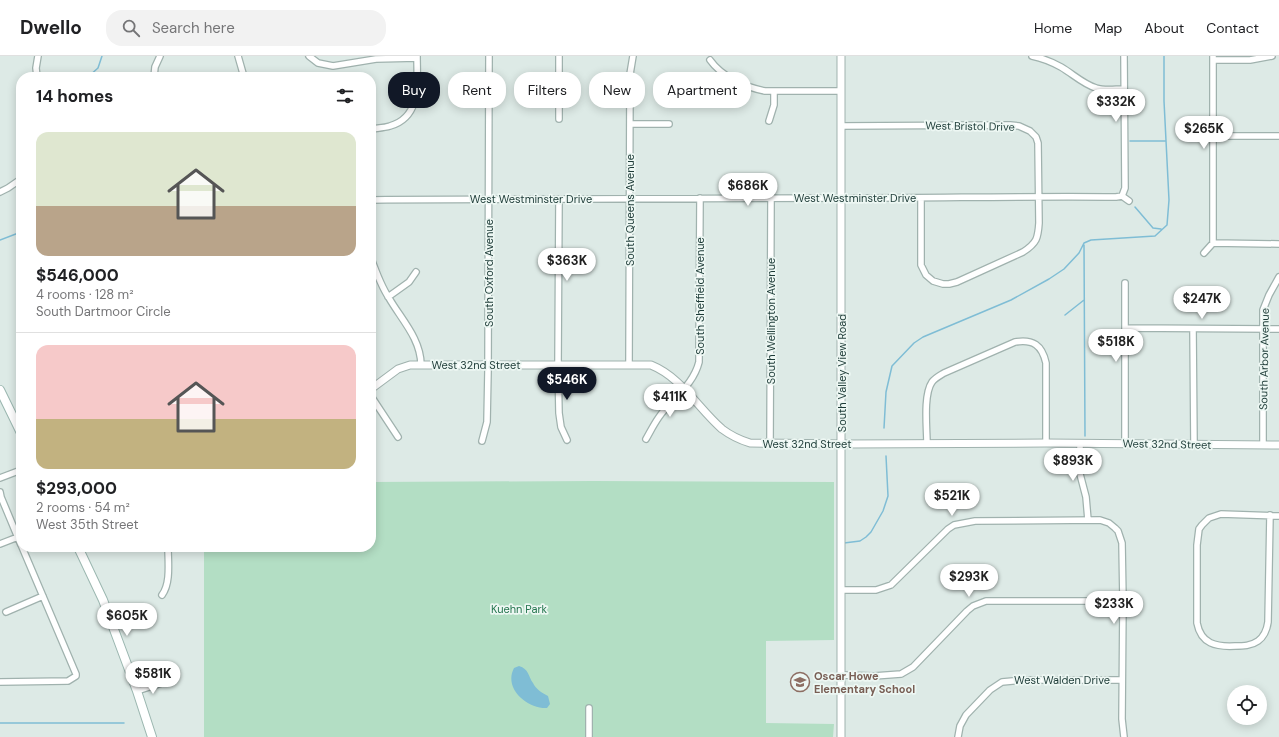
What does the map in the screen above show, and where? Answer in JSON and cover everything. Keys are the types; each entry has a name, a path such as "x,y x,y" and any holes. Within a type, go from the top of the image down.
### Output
{"main road":[{"path":"0,390 16,423"},
{"path":"80,552 103,600 137,691 152,737"}],"street":[{"path":"36,72 38,56"},
{"path":"155,72 160,56"},
{"path":"238,56 243,72"},
{"path":"309,56 318,63 333,66 376,59 417,57 417,89 412,108 405,118 395,124 389,127 376,128"},
{"name":"South Oxford Avenue","path":"482,441 487,422 489,56"},
{"path":"559,56 559,119"},
{"name":"South Queens Avenue","path":"629,364 630,74 633,56"},
{"name":"South Valley View Road","path":"841,737 842,56"},
{"path":"1032,56 1049,61 1061,67 1094,88 1104,90 1124,89"},
{"path":"1124,56 1125,188 1122,196 1129,201"},
{"path":"1204,253 1213,243 1213,58 1250,60 1272,56"},
{"path":"710,60 719,70 738,82 757,89 774,91 841,91"},
{"path":"769,121 774,105 774,91"},
{"path":"630,124 669,124"},
{"name":"West Bristol Drive","path":"841,126 1010,125 1025,128 1033,133 1038,143 1038,234 1032,246 1023,252 958,282 943,284 933,282 923,270 921,265 921,198"},
{"path":"1213,136 1279,136"},
{"path":"0,192 16,182"},
{"name":"West Westminster Drive","path":"376,200 1122,196"},
{"name":"South Sheffield Avenue","path":"646,439 659,417 692,381 698,368 700,355 700,198"},
{"path":"559,199 559,413 561,427 567,440"},
{"name":"South Wellington Avenue","path":"770,444 771,199"},
{"path":"1213,243 1279,244"},
{"path":"388,297 409,282 416,272"},
{"path":"376,273 388,297 418,344 422,364"},
{"name":"South Arbor Avenue","path":"1263,445 1263,310 1279,277"},
{"path":"1125,283 1125,444"},
{"path":"1125,328 1279,329"},
{"path":"1193,329 1194,445"},
{"path":"927,444 927,396 930,384 934,379 944,373 1020,341 1035,344 1040,348 1045,357 1046,443"},
{"name":"West 32nd Street","path":"376,385 398,369 410,365 422,364 651,365 660,368 685,389 723,429 736,438 750,443 1279,445"},
{"path":"376,404 398,437"},
{"path":"1080,444 1080,474 1086,498 1088,520"},
{"path":"0,478 16,472"},
{"path":"0,492 16,532"},
{"path":"1270,515 1268,622 1264,635 1254,643 1244,646 1215,645 1204,639 1198,629 1197,623 1198,537 1202,525 1209,518 1221,514 1270,515 1279,516"},
{"path":"841,590 876,590 891,585 896,582 941,535 954,525 975,521 1105,521 1112,525 1118,532 1122,543 1122,727 1124,737"},
{"path":"0,544 16,538"},
{"path":"0,682 68,681 76,676 76,670 25,552"},
{"path":"162,595 166,590 168,552"},
{"path":"6,612 43,596"},
{"path":"841,675 881,676 901,674 913,667 967,611 973,606 986,601 1123,601"},
{"name":"West Walden Drive","path":"958,737 960,726 966,715 990,690 1002,682 1022,680 1122,680"},
{"path":"137,691 165,682"},
{"path":"589,708 589,737"}],"green space":[{"name":"Kuehn Park","path":"376,482 834,482 834,640 766,641 766,723 834,724 833,737 204,737 204,552 376,552"}],"water":[{"path":"519,666 527,671 537,689 548,696 550,704 547,708 532,705 519,696 515,690 511,676 514,668"}],"waterway":[{"path":"94,72 98,68 102,56"},
{"path":"884,428 886,392 892,366 914,343 923,337 1011,300 1049,279 1064,269 1079,253 1084,243 1091,240 1155,236 1167,225 1169,200 1164,101 1164,56"},
{"path":"1130,141 1166,141"},
{"path":"1135,207 1153,228 1161,229"},
{"path":"0,240 16,234"},
{"path":"1084,245 1085,436"},
{"path":"1065,315 1084,300"},
{"path":"844,543 860,541 866,537 871,532 883,511 888,496 886,456"},
{"path":"0,723 124,723"}],"place":[{"name":"Oscar Howe Elementary School","path":"800,682"}]}
